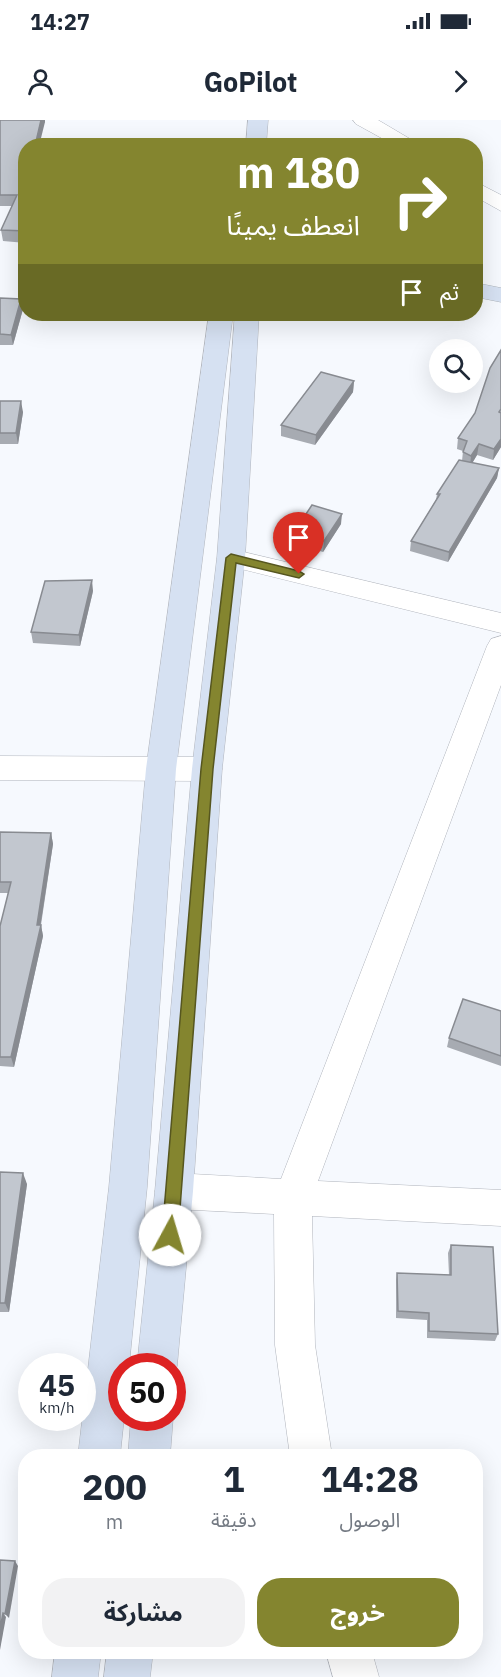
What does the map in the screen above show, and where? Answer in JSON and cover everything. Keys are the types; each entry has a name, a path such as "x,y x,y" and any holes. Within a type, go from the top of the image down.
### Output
{"main road":[{"path":"257,138 258,120"},
{"path":"483,291 501,295"},
{"path":"100,1449 128,1187 161,770 220,321"},
{"path":"158,1353 174,1191 207,769 231,558 247,321"},
{"path":"150,1449 151,1431"},
{"path":"75,1677 77,1659"},
{"path":"127,1677 129,1659"}],"street":[{"path":"363,120 413,138"},
{"path":"483,193 501,205"},
{"path":"231,558 501,623"},
{"path":"310,1449 295,1346 293,1197 501,646"},
{"path":"0,768 207,769"},
{"path":"174,1191 501,1208"},
{"path":"351,1659 356,1677"}],"building":[{"path":"0,120 41,120 37,138 18,138 18,231 1,230 17,195 0,195"},
{"path":"0,298 18,299 18,310 11,335 0,334"},
{"path":"501,350 501,409 499,412 501,413 501,439 494,449 479,444 471,456 463,452 467,441 458,438 475,413 490,368"},
{"path":"321,372 354,381 316,435 281,425"},
{"path":"0,401 21,401 16,433 0,433"},
{"path":"459,460 499,468 449,552 411,541 440,494 437,494"},
{"path":"312,505 342,514 324,541 294,532"},
{"path":"92,580 79,635 31,632 45,581"},
{"path":"0,832 51,833 37,925 41,925 11,1057 0,1057 0,926 11,882 0,882"},
{"path":"463,999 501,1011 501,1056 449,1038"},
{"path":"0,1172 23,1173 5,1303 0,1303"},
{"path":"451,1245 493,1247 498,1334 429,1331 429,1313 398,1311 397,1273 451,1275"},
{"path":"0,1560 15,1561 0,1629"}],"route":[{"path":"170,1235 207,769 231,558 299,574"}]}
